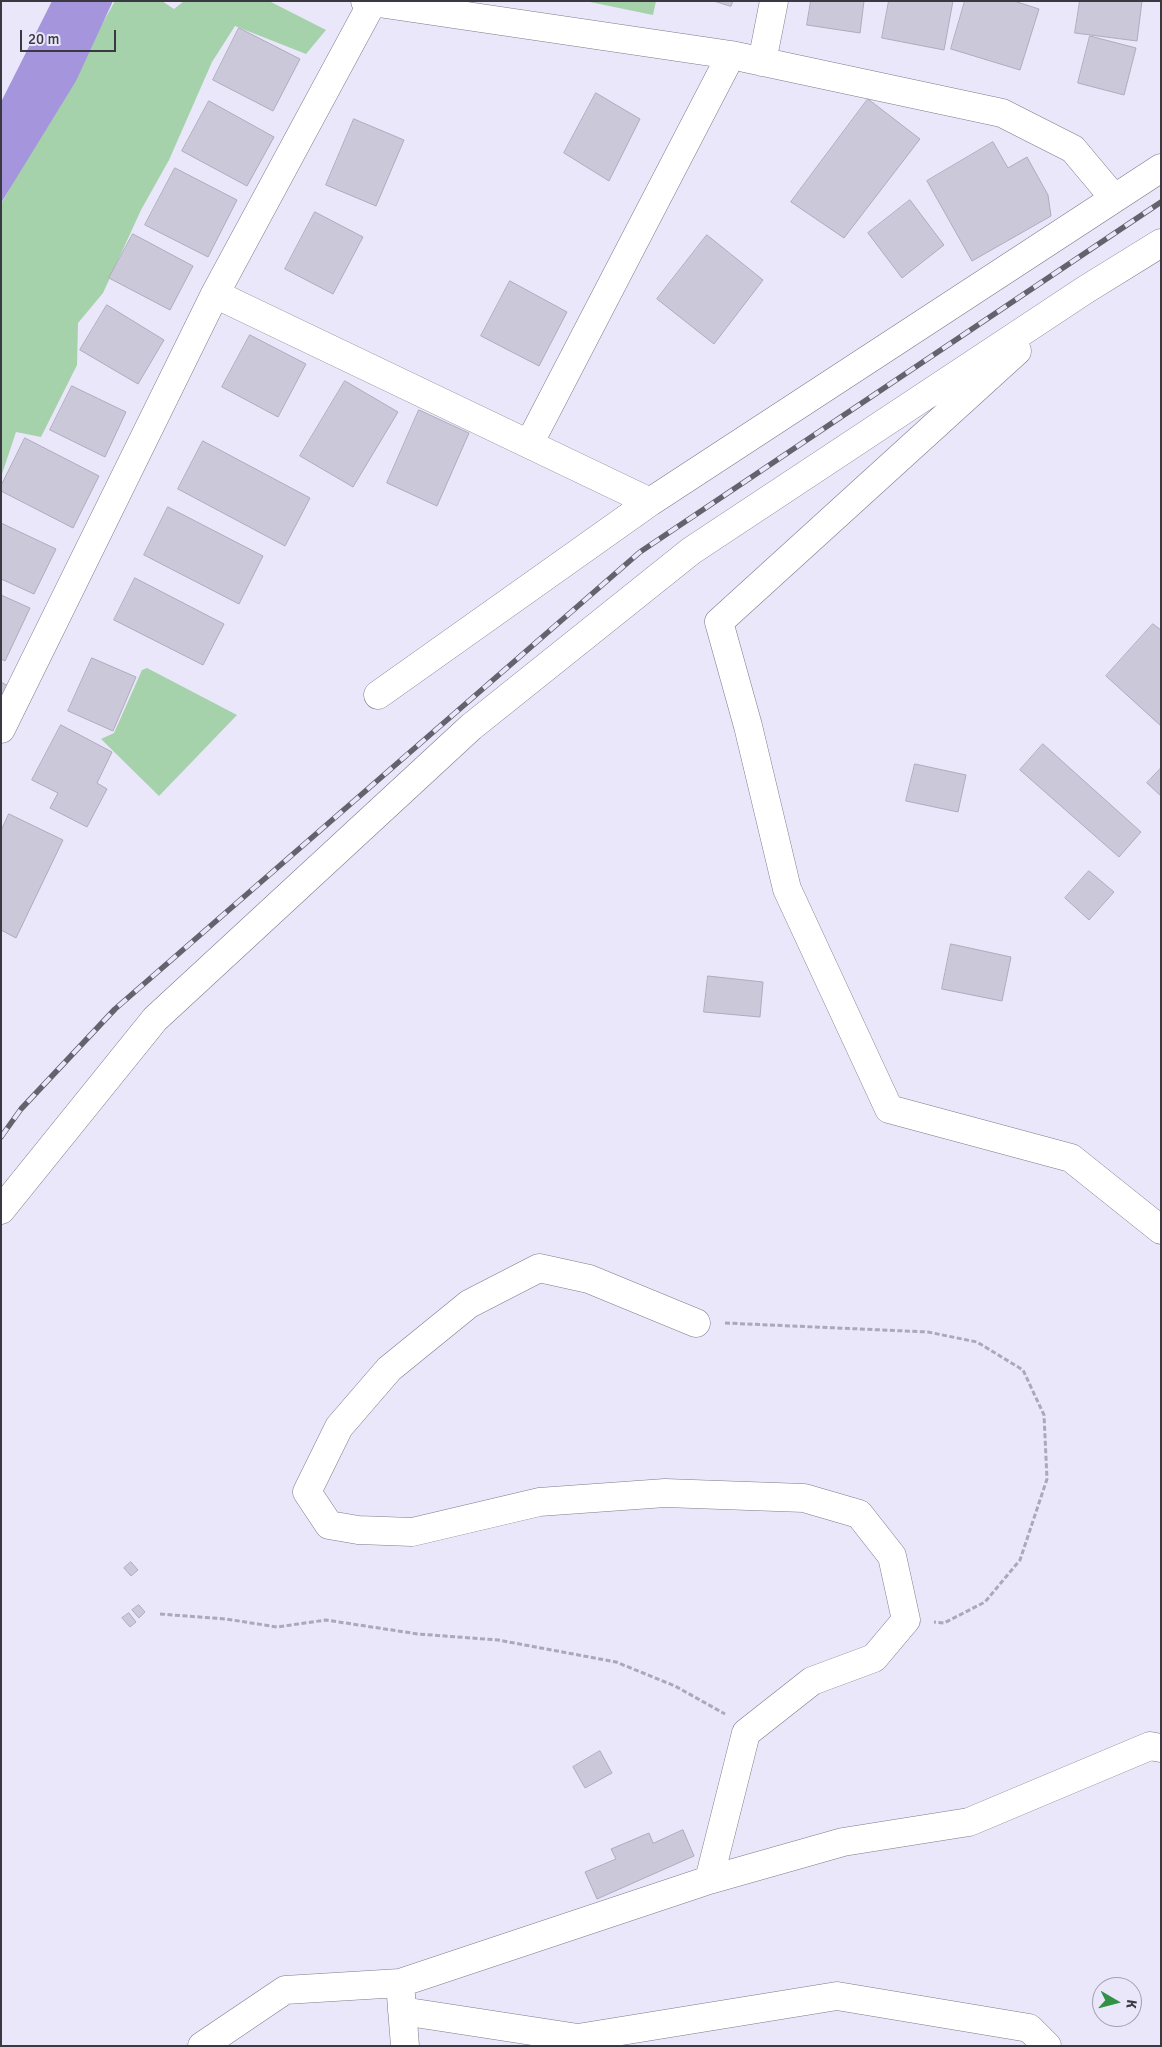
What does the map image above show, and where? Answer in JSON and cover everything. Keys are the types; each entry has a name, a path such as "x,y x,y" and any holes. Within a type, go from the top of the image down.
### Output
{"street":[{"path":"762,62 774,1"},
{"path":"1,729 215,294 368,2 731,55 1002,113 1073,150 1114,198"},
{"path":"529,444 731,55"},
{"path":"378,695 650,502 1161,168"},
{"path":"1,1210 154,1018 471,727 691,551 1085,290 1161,243"},
{"path":"1085,290 719,622 748,726 787,890 889,1109 1071,1158 1161,1230"},
{"path":"215,294 650,502"},
{"path":"696,1323 589,1279 539,1268 469,1304 389,1369 339,1427 307,1492 329,1524 358,1530 412,1532 539,1502 665,1493 804,1498 859,1514 892,1556 906,1620 874,1658 812,1681 746,1733 709,1880"},
{"path":"202,2046 285,1990 400,1983 709,1880 843,1842 969,1822 1157,1743"},
{"path":"400,1983 405,2046"},
{"path":"402,2011 578,2038 837,1996 1029,2028 1047,2046"}],"path":[{"path":"696,1323 752,1322 928,1332 976,1342 1023,1370 1044,1415 1047,1479 1020,1560 985,1602 944,1623 906,1620"},
{"path":"160,1614 226,1619 277,1627 326,1620 418,1634 498,1640 616,1662 675,1686 719,1710 746,1733"}],"green space":[{"path":"115,1 162,1 174,9 184,1 269,1 326,30 306,54 235,26 212,62 169,160 141,210 103,293 78,323 77,365 41,437 16,432 1,477 1,204"},
{"path":"585,1 656,1 653,15"},
{"path":"147,668 237,715 159,796 101,739 114,733 142,670"}],"shaded area":[{"path":"52,1 113,1 76,81 1,203 1,102"}],"building":[{"path":"714,1 733,1 731,6"},
{"path":"811,1 864,1 860,33 807,25"},
{"path":"889,1 953,1 944,50 882,38"},
{"path":"965,1 1014,1 1039,9 1020,70 951,49"},
{"path":"1080,1 1142,1 1137,41 1075,33"},
{"path":"239,28 300,59 273,111 213,80"},
{"path":"1090,36 1136,48 1124,95 1078,83"},
{"path":"596,93 640,119 609,181 564,153"},
{"path":"868,99 920,139 844,238 791,202"},
{"path":"209,101 274,137 247,186 182,151"},
{"path":"354,119 404,140 376,206 326,185"},
{"path":"993,142 1008,168 1027,157 1048,195 1051,216 972,261 927,181"},
{"path":"175,168 237,200 208,257 145,225"},
{"path":"910,200 944,245 902,278 868,233"},
{"path":"315,212 363,237 333,294 285,269"},
{"path":"133,234 193,266 170,310 109,278"},
{"path":"707,235 763,280 714,344 657,299"},
{"path":"510,281 567,312 539,366 481,336"},
{"path":"107,305 164,340 138,384 80,350"},
{"path":"250,335 306,364 278,417 222,387"},
{"path":"345,381 398,412 353,487 300,456"},
{"path":"72,386 126,412 105,457 50,430"},
{"path":"419,410 469,433 437,506 387,483"},
{"path":"25,438 99,476 73,528 1,491 1,486"},
{"path":"203,441 310,498 285,546 178,489"},
{"path":"168,507 263,556 239,604 144,555"},
{"path":"1,523 56,549 34,594 1,579"},
{"path":"135,578 224,624 203,665 114,620"},
{"path":"1,595 30,608 5,661 1,659"},
{"path":"1153,624 1161,630 1161,726 1106,676"},
{"path":"92,658 136,677 113,731 68,711"},
{"path":"1,682 8,686 1,699"},
{"path":"61,725 112,752 97,783 107,789 87,827 50,808 58,793 32,780"},
{"path":"1043,744 1141,832 1119,857 1020,770"},
{"path":"915,764 966,775 958,812 906,801"},
{"path":"1161,768 1161,796 1147,783"},
{"path":"9,814 63,840 16,938 1,930 1,831"},
{"path":"1089,871 1114,892 1089,920 1065,898"},
{"path":"951,944 1011,957 1002,1001 942,989"},
{"path":"708,976 763,982 760,1017 704,1012"},
{"path":"131,1562 138,1570 131,1576 124,1568"},
{"path":"139,1605 145,1612 139,1618 132,1610"},
{"path":"129,1613 136,1622 130,1627 122,1618"},
{"path":"600,1751 612,1773 585,1788 573,1767"},
{"path":"683,1830 694,1856 597,1899 585,1872 616,1859 611,1849 649,1833 653,1843"}],"railway":[{"path":"1,1137 21,1109 115,1009 640,552 1161,202"}]}
